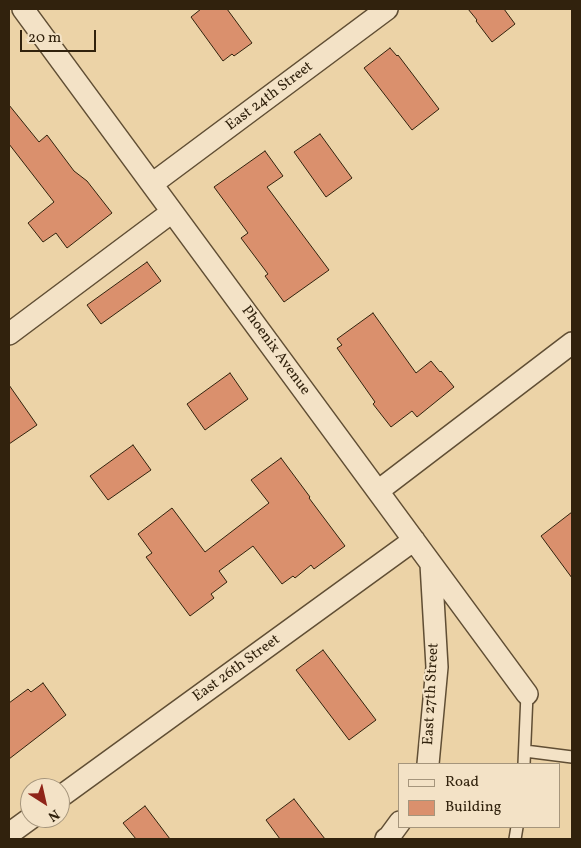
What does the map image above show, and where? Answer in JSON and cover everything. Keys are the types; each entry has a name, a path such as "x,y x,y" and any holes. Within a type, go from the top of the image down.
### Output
{"street":[{"name":"Phoenix Avenue","path":"23,9 528,694"},
{"name":"East 24th Street","path":"152,184 387,9"},
{"path":"9,334 172,212"},
{"path":"378,491 572,343"},
{"name":"East 26th Street","path":"70,790 414,540"},
{"name":"East 27th Street","path":"428,763 436,667 431,564"},
{"path":"386,839 398,825"},
{"path":"9,834 20,826"}],"lane":[{"path":"524,763 528,694"},
{"path":"525,751 572,757"}],"building":[{"path":"201,9 227,9 252,43 234,56 232,54 223,61 191,17"},
{"path":"468,9 504,9 515,24 492,42"},
{"path":"390,48 398,55 439,109 412,130 364,68"},
{"path":"9,105 39,142 47,135 74,171 87,181 112,213 67,248 56,233 43,242 28,223 54,202 9,144"},
{"path":"320,134 352,178 326,197 294,152"},
{"path":"265,151 283,176 267,187 329,270 284,302 265,276 268,274 241,238 248,233 214,187"},
{"path":"147,262 161,281 101,324 87,305"},
{"path":"373,313 416,373 431,361 454,387 417,417 412,411 391,427 373,404 375,402 337,348 342,345 337,339"},
{"path":"230,373 248,399 205,430 187,404"},
{"path":"9,385 37,425 9,444"},
{"path":"133,445 151,470 108,500 90,476"},
{"path":"281,458 345,546 314,569 311,565 295,578 293,576 282,584 253,546 219,571 227,582 211,594 214,598 190,616 146,557 152,553 138,534 172,508 205,552 269,503 251,480"},
{"path":"572,512 572,578 541,536"},
{"path":"323,650 376,720 349,740 296,670"},
{"path":"43,683 66,715 9,759 9,703 28,689 31,692"},
{"path":"294,799 325,839 280,839 266,820"},
{"path":"145,806 170,839 136,839 123,823"}]}
